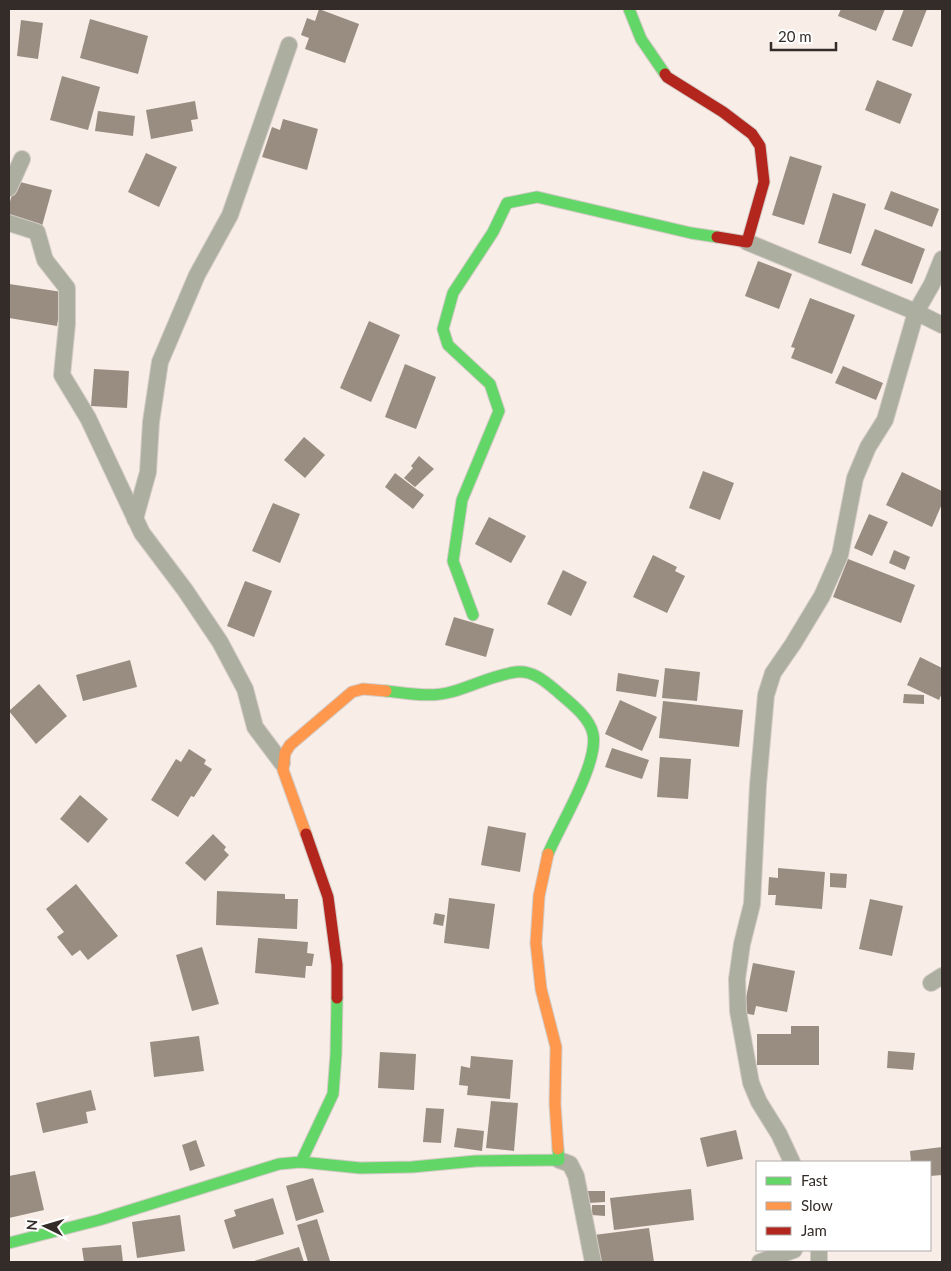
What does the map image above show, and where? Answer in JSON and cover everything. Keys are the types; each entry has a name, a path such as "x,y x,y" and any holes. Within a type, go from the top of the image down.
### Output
{"street":[{"path":"629,9 641,39 667,77 723,112 752,134 760,146 764,182 747,242"},
{"path":"135,518 148,472 151,422 160,362 197,275 230,216 289,45"},
{"path":"9,188 22,159"},
{"path":"473,615 453,561 462,500 499,411 490,384 448,346 443,329 453,294 493,232 507,203 537,197 691,234 747,242 916,312 942,325"},
{"path":"9,223 37,232 45,260 67,288 67,324 62,374 88,418 142,533 220,642 245,689 255,727 282,763 285,779 328,897 337,965 336,1054 333,1094 301,1162"},
{"path":"792,1161 779,1134 759,1102 751,1082 738,1011 742,944 752,904 758,785 766,695 772,673 793,644 822,596 840,555 855,478 868,447 885,420 916,312 932,284 942,259"},
{"path":"282,763 290,745 345,697 352,692 363,689 432,695 450,692 486,679 518,672 529,673 539,677 548,684 589,722 593,734 593,749 565,820 549,852 541,884 538,909 540,984 555,1036 556,1046 555,1099 559,1160"},
{"path":"9,1243 99,1220 279,1164 301,1162 332,1167 389,1168 476,1161 559,1160 570,1164 576,1176 593,1262"},
{"path":"760,1262 791,1251"}],"building":[{"path":"319,9 359,24 345,63 305,49 309,38 301,35 307,18 315,21"},
{"path":"841,9 885,9 876,31 838,16"},
{"path":"904,9 927,9 912,47 892,40"},
{"path":"90,19 148,36 138,74 80,58"},
{"path":"21,20 43,23 38,59 17,56"},
{"path":"62,76 100,87 88,130 50,120"},
{"path":"877,80 912,94 900,124 865,110"},
{"path":"195,101 198,119 191,120 193,131 151,139 146,110"},
{"path":"98,111 135,116 133,136 95,131"},
{"path":"283,119 318,129 307,170 262,157 272,127 280,130"},
{"path":"146,153 177,167 159,207 128,192"},
{"path":"790,156 822,166 804,225 772,215"},
{"path":"16,181 52,190 42,226 9,217 9,205"},
{"path":"891,191 939,209 932,227 884,209"},
{"path":"833,193 866,204 851,254 818,243"},
{"path":"875,229 925,249 912,284 861,265"},
{"path":"758,261 792,274 779,309 745,296"},
{"path":"9,284 62,292 57,326 9,318"},
{"path":"810,298 855,315 832,374 791,358 795,348 791,347"},
{"path":"369,321 400,335 371,402 340,388"},
{"path":"405,364 436,377 416,429 385,417"},
{"path":"843,366 883,383 876,400 835,383"},
{"path":"94,369 129,371 127,408 91,406"},
{"path":"304,437 325,455 305,478 284,460"},
{"path":"419,456 434,469 415,487 404,478 413,468 411,466"},
{"path":"703,471 734,483 720,520 689,508"},
{"path":"902,472 942,491 942,504 932,527 886,505"},
{"path":"395,473 424,495 413,509 385,487"},
{"path":"273,503 300,514 280,563 252,551"},
{"path":"869,514 888,522 872,556 854,548"},
{"path":"489,517 526,536 511,563 475,544"},
{"path":"894,550 910,557 905,570 889,563"},
{"path":"653,555 677,567 675,571 685,576 667,613 633,597"},
{"path":"848,559 915,585 901,623 833,597"},
{"path":"563,570 587,582 571,616 547,604"},
{"path":"245,581 272,591 254,637 227,626"},
{"path":"454,617 494,629 486,657 445,645"},
{"path":"920,657 942,668 942,693 939,700 907,685"},
{"path":"130,660 137,687 83,701 76,675"},
{"path":"665,668 700,672 697,701 662,698"},
{"path":"618,673 659,680 656,697 616,691"},
{"path":"39,684 67,716 36,744 9,711"},
{"path":"904,694 924,695 924,704 903,703"},
{"path":"620,700 657,717 642,751 605,734"},
{"path":"663,701 743,710 739,747 659,738"},
{"path":"612,748 649,760 642,779 605,767"},
{"path":"189,749 206,760 204,764 212,769 194,797 191,796 178,817 151,800 176,759 181,762"},
{"path":"660,757 691,759 688,799 657,797"},
{"path":"80,795 108,819 88,843 60,819"},
{"path":"488,826 526,833 520,872 481,865"},
{"path":"213,834 226,847 224,850 229,855 205,881 185,863"},
{"path":"778,868 825,872 822,909 775,905 776,895 768,895 769,877 778,878"},
{"path":"830,873 847,874 846,888 830,887"},
{"path":"76,884 118,936 88,960 80,950 72,956 57,937 64,932 46,909"},
{"path":"217,891 285,894 285,899 298,899 297,929 216,925"},
{"path":"449,898 495,904 489,949 444,943"},
{"path":"870,899 903,906 892,956 859,949"},
{"path":"435,913 445,915 443,926 433,924"},
{"path":"258,938 308,942 307,953 314,954 312,966 306,966 305,978 255,973"},
{"path":"202,947 219,1004 192,1011 176,955"},
{"path":"753,963 795,971 787,1012 756,1006 754,1015 743,1013"},
{"path":"791,1026 819,1026 819,1065 757,1065 757,1034 791,1034"},
{"path":"199,1036 204,1071 154,1077 150,1042"},
{"path":"888,1051 915,1053 913,1070 887,1068"},
{"path":"380,1052 416,1054 414,1090 378,1088"},
{"path":"471,1056 513,1060 510,1099 467,1095 468,1086 459,1085 461,1066 470,1068"},
{"path":"91,1090 96,1110 86,1112 88,1123 43,1133 36,1103"},
{"path":"491,1101 518,1103 514,1151 486,1148"},
{"path":"426,1108 444,1109 441,1143 423,1142"},
{"path":"457,1128 484,1131 482,1151 454,1147"},
{"path":"736,1130 743,1159 707,1167 700,1138"},
{"path":"196,1140 205,1166 190,1171 182,1145"},
{"path":"942,1147 942,1175 931,1176 931,1161 911,1161 910,1151"},
{"path":"35,1171 44,1210 9,1218 9,1176"},
{"path":"313,1178 324,1212 296,1221 286,1186"},
{"path":"691,1189 694,1220 614,1230 610,1198"},
{"path":"588,1191 605,1191 605,1202 588,1203"},
{"path":"273,1198 284,1234 233,1249 224,1220 236,1216 234,1210"},
{"path":"592,1205 605,1205 605,1216 592,1215"},
{"path":"180,1215 185,1251 137,1258 132,1222"},
{"path":"317,1219 330,1261 308,1262 297,1225"},
{"path":"649,1228 654,1262 597,1262 594,1235"},
{"path":"121,1245 123,1262 84,1262 82,1248"},
{"path":"299,1247 304,1262 251,1262"}],"traffic: fast":[{"path":"629,9 641,39 665,74"},
{"path":"473,615 453,561 462,500 499,411 490,384 448,345 443,329 453,293 493,232 507,203 537,197 691,233 717,237"},
{"path":"386,691 443,694 499,676 523,672 545,681 579,711 588,722 593,734 590,761 585,777 548,854"},
{"path":"9,1243 99,1220 279,1164 301,1162 333,1094 337,998"},
{"path":"301,1162 360,1168 412,1167 476,1161 559,1160 558,1149"}],"traffic: slow":[{"path":"306,834 283,770 285,753 290,745 352,692 363,689 386,691"},
{"path":"548,854 539,896 536,943 541,989 556,1047 555,1104 558,1149"}],"traffic: jam":[{"path":"665,74 723,112 752,134 760,146 764,182 747,242 717,237"},
{"path":"306,834 328,897 337,965 337,998"}]}
